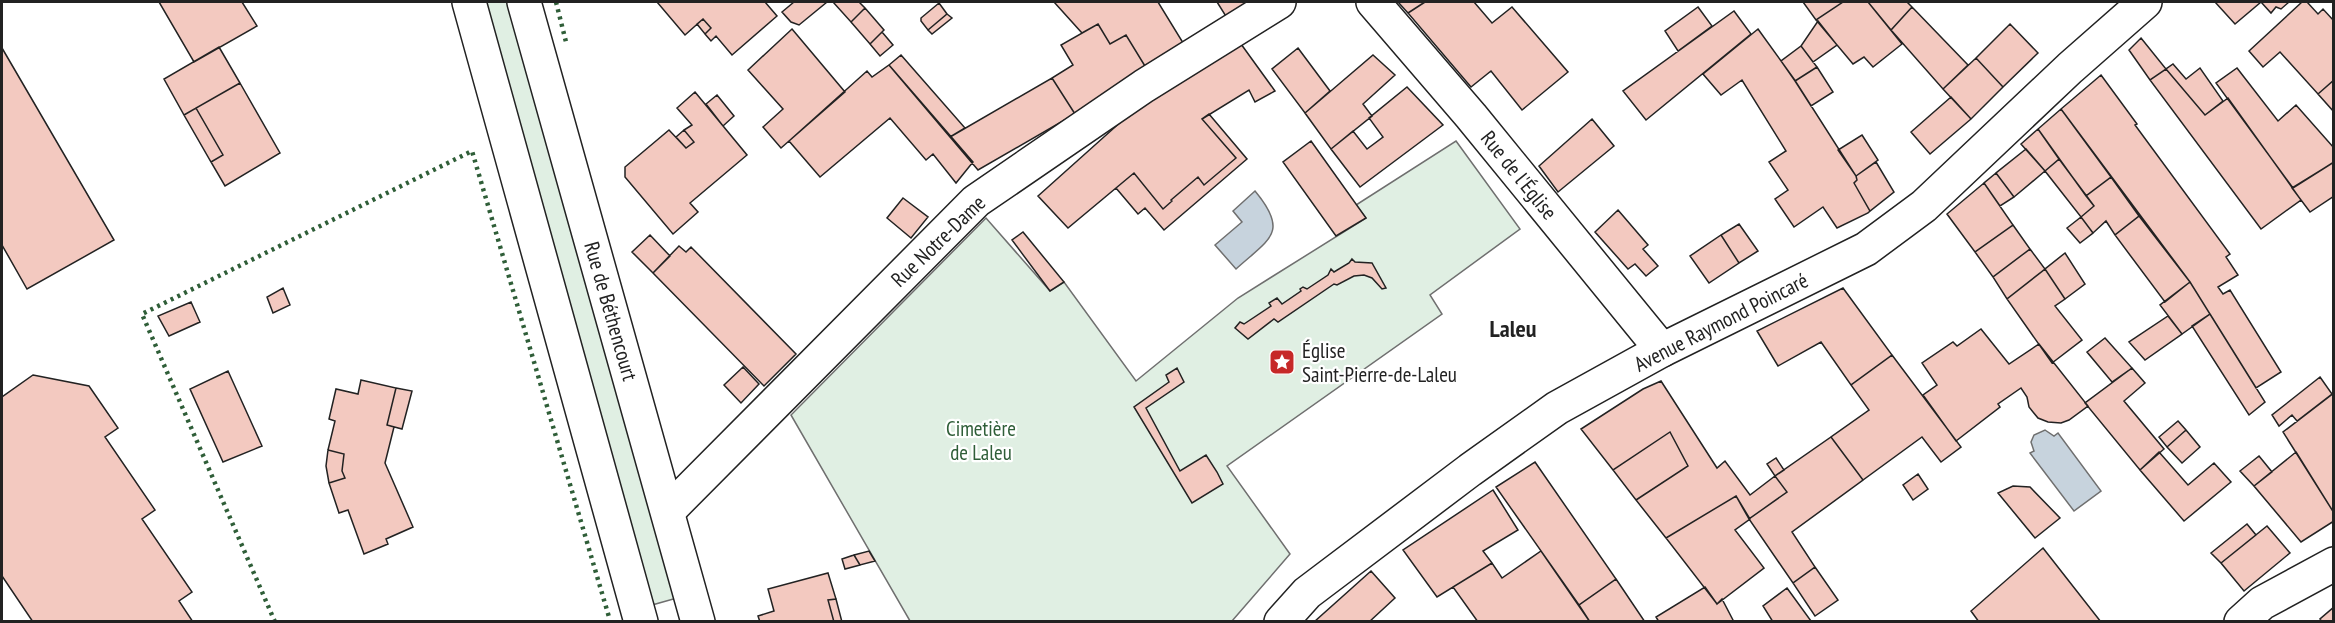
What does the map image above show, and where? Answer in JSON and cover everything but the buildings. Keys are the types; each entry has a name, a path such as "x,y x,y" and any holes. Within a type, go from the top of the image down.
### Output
{"main road":[{"path":"468,2 641,621"},
{"name":"Rue de Béthencourt","path":"524,2 698,621"},
{"name":"Rue de l'Église","path":"1373,2 1471,116 1662,350"},
{"name":"Avenue Raymond Poincaré","path":"1281,621 1307,593 1479,463 1557,408 1662,350 1866,249 1924,206 2070,68 2145,2"},
{"name":"Rue Notre-Dame","path":"668,511 976,201 1144,86 1274,3"},
{"path":"2241,621 2262,603 2334,564"}],"green space":[{"path":"483,2 511,2 677,598 652,605"},
{"name":"Cimetière de Laleu","path":"1456,141 1520,229 1430,295 1442,314 1227,466 1290,554 1232,621 910,621 791,415 986,218 1050,291 1064,282 1136,381 1238,298 1366,218 1356,205"}],"shaded area":[{"path":"1255,191 1266,205 1273,226 1266,242 1236,269 1215,245 1242,222 1233,211"},
{"path":"2045,430 2054,436 2058,433 2101,491 2074,511 2030,453 2034,451 2031,442 2034,435"}],"hedge":[{"path":"556,2 566,42"},
{"path":"275,622 142,314 472,151 609,617"}],"place":[{"name":"Église Saint-Pierre-de-Laleu","path":"1282,362"}],"district":[{"name":"Laleu","path":"1513,328"}]}
